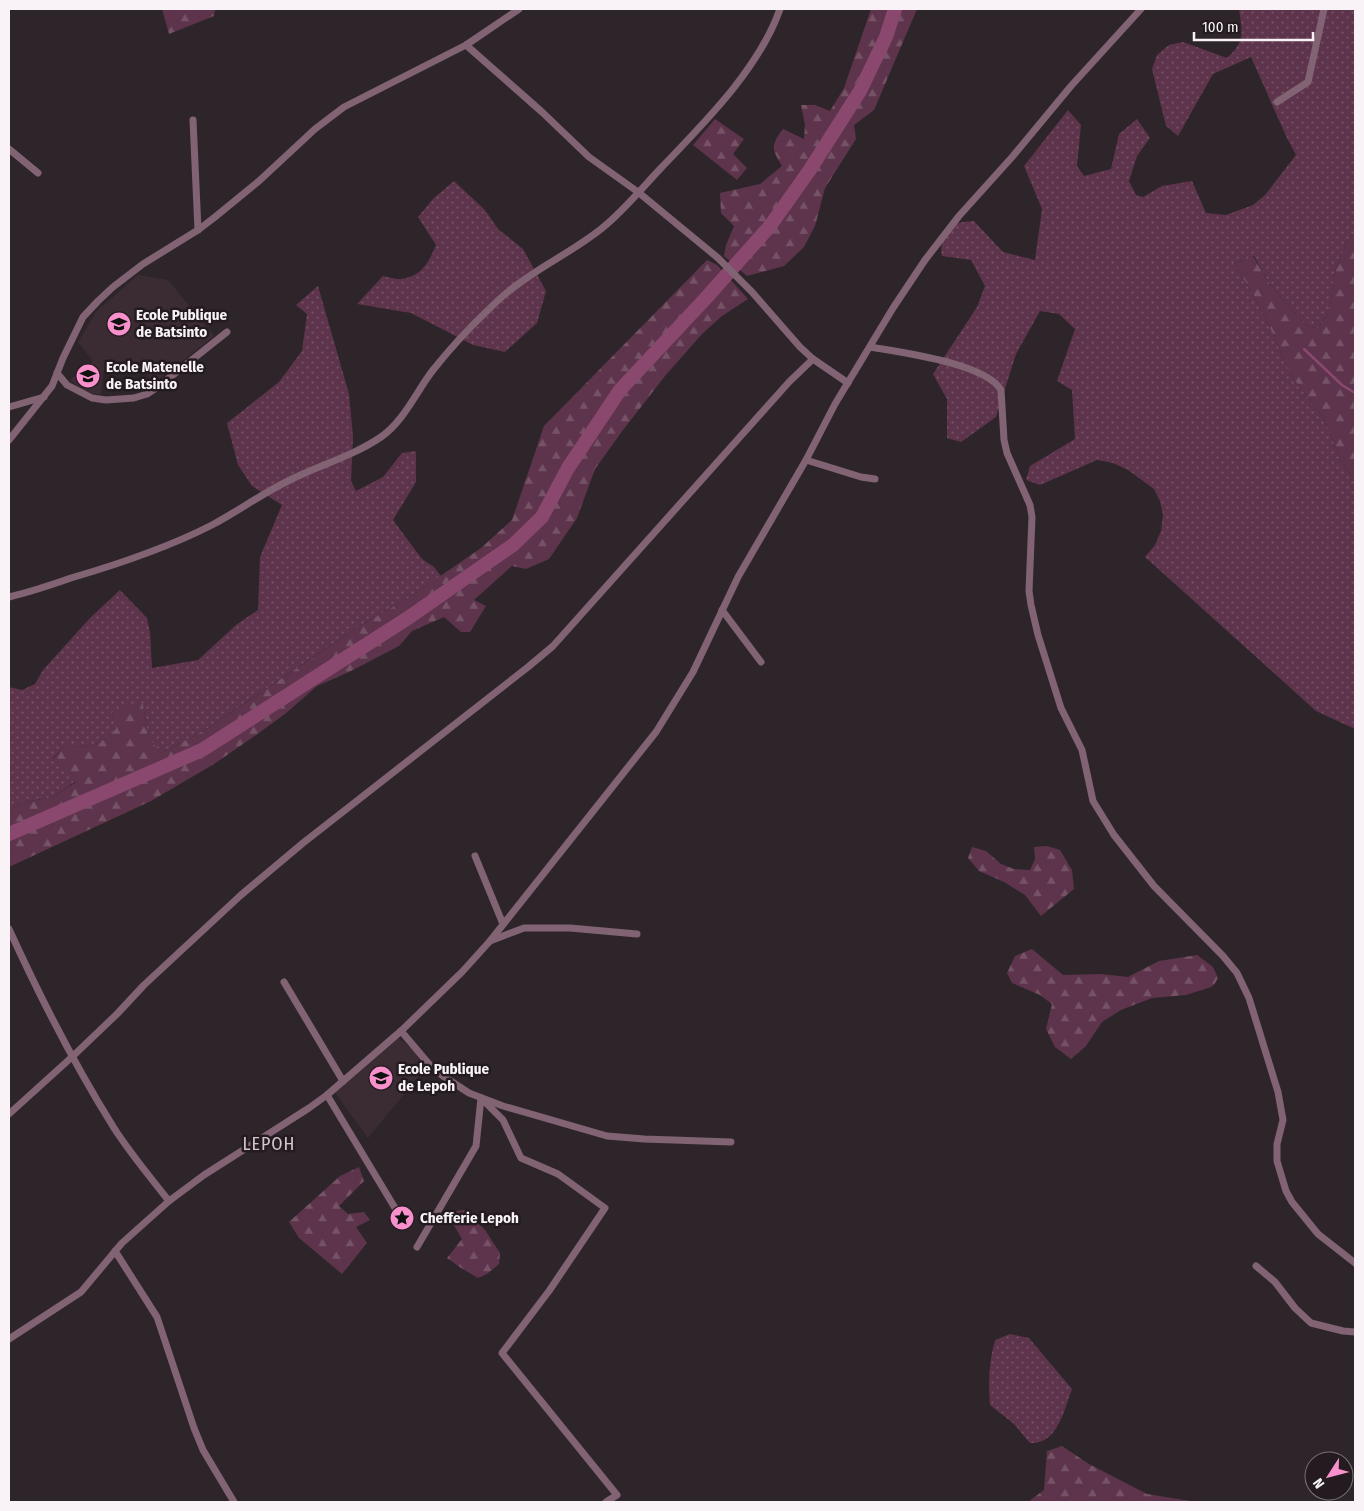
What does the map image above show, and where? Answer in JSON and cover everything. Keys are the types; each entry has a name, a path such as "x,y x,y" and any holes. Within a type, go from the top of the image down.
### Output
{"street":[{"path":"9,440 52,386 83,317 98,301 143,264 198,230 240,198 315,128 344,106 466,45 519,9"},
{"path":"9,597 123,562 179,541 213,524 287,481 346,456 382,436 400,418 433,370 487,311 520,282 574,249 602,229 706,121 733,88 762,45 780,9"},
{"path":"9,1339 81,1292 115,1250 169,1201 204,1175 327,1095 401,1031 462,972 490,941 656,732 693,672 738,577 848,383 893,308 925,260 954,222 1013,156 1071,86 1141,9"},
{"path":"1277,102 1308,82 1324,9"},
{"path":"466,45 542,112 589,157 638,192 718,258 814,359 848,383"},
{"path":"193,120 198,230"},
{"path":"9,149 38,173"},
{"path":"57,373 67,385 92,398 106,400 134,398 147,394 159,386 227,332"},
{"path":"870,347 925,357 966,368 991,380 1001,390 1004,440 1007,453 1030,505 1032,518 1030,604 1062,708 1082,750 1093,801 1114,834 1154,886 1223,956 1237,973 1249,998 1278,1092 1283,1120 1277,1149 1278,1161 1286,1191 1292,1202 1318,1234 1355,1263"},
{"path":"9,1114 73,1056 144,985 241,895 303,843 528,668 553,646 789,382 814,359"},
{"path":"9,407 44,396"},
{"path":"806,460 874,479"},
{"path":"722,610 761,662"},
{"path":"475,856 503,924"},
{"path":"490,941 524,928 570,928 637,934"},
{"path":"9,929 40,995 115,1129 169,1201"},
{"path":"284,982 343,1081"},
{"path":"401,1031 429,1064 442,1076 469,1093 481,1098 554,1122 607,1136 731,1142"},
{"path":"327,1095 395,1208"},
{"path":"418,1246 476,1146 481,1098"},
{"path":"481,1098 503,1120 521,1158 558,1174 605,1208 549,1291 502,1353 617,1495 606,1502"},
{"path":"115,1250 129,1276 156,1317 203,1450 234,1502"},
{"path":"1256,1266 1275,1282 1295,1308 1311,1323 1355,1332"}],"shaded area":[{"path":"138,275 168,280 214,336 153,384 142,361 103,372 101,394 92,394 70,380 93,361 78,342 96,312"},
{"name":"Ecole Publique de Lepoh","path":"392,1033 416,1052 427,1066 368,1138 333,1090"}],"green space":[{"path":"162,9 215,9 214,16 169,34"},
{"path":"871,9 917,9 874,110 854,125 856,139 825,188 815,226 804,247 784,266 747,276 724,256 726,245 734,226 721,213 720,193 760,184 782,166 774,151 774,144 783,129 804,139 805,125 801,105 815,105 830,111 844,88"},
{"path":"1239,9 1355,9 1355,232 1348,241 1336,267 1329,312 1318,328 1305,325 1268,282 1254,256 1234,263 1253,294 1290,374 1324,419 1342,463 1355,480 1355,729 1316,711 1145,557 1155,545 1161,531 1163,515 1160,501 1154,489 1128,470 1113,463 1097,460 1040,485 1026,480 1030,466 1075,439 1072,390 1057,381 1075,329 1059,314 1040,311 1016,354 996,417 961,442 947,438 947,399 933,374 977,307 985,286 971,260 942,256 944,238 957,224 974,221 1003,252 1035,260 1042,209 1024,166 1068,110 1081,125 1077,166 1084,176 1111,169 1119,134 1137,119 1150,138 1137,156 1129,181 1136,195 1143,197 1162,186 1192,181 1206,213 1226,215 1253,205 1265,195 1296,155 1251,57 1213,74 1178,136 1166,126 1152,69 1157,55 1169,45 1183,42 1227,58 1240,41 1241,24"},
{"path":"715,119 744,139 733,154 747,168 737,180 693,145"},
{"path":"454,181 485,210 498,229 523,249 546,291 537,323 505,352 473,345 411,313 357,304 383,276 397,279 407,278 419,272 427,263 436,245 418,217 433,199"},
{"path":"1355,232 1355,480 1342,463 1324,419 1290,374 1253,294 1234,263 1253,256 1268,282 1305,325 1318,328 1329,312 1336,267 1348,241"},
{"path":"707,260 717,265 748,299 722,316 702,334 665,376 623,430 595,469 577,518 549,559 526,569 512,566 474,600 486,606 470,632 461,632 444,617 412,631 399,646 317,686 285,714 256,735 214,764 151,801 9,867 9,813 20,803 53,797 76,782 53,759 64,747 93,745 104,740 116,729 112,712 134,703 143,704 148,737 161,753 205,730 361,625 407,599 481,548 512,520 544,426"},
{"path":"318,286 349,394 353,437 351,481 356,491 383,477 402,453 416,451 416,482 393,520 422,559 434,567 441,576 407,599 361,625 205,730 161,753 148,737 143,704 112,713 117,729 104,740 93,745 64,747 53,758 76,781 53,797 20,803 9,813 9,687 22,690 35,684 43,670 90,618 120,590 147,618 150,632 152,668 198,660 236,625 258,610 260,557 282,505 252,486 238,465 227,423 279,382 302,351 307,314 296,305"},
{"path":"1047,846 1060,850 1072,870 1074,889 1041,916 1025,895 1004,882 979,871 968,858 972,847 986,851 1001,864 1014,869 1030,870 1035,859 1034,847"},
{"path":"1032,949 1063,975 1101,974 1128,977 1159,961 1197,955 1213,967 1218,978 1211,987 1186,995 1152,998 1121,1010 1102,1022 1086,1046 1071,1059 1055,1047 1046,1029 1052,1004 1040,995 1012,983 1007,973 1015,956"},
{"path":"359,1167 364,1181 339,1206 348,1214 364,1212 370,1220 356,1227 367,1243 342,1274 299,1238 289,1222 340,1176"},
{"path":"465,1210 485,1230 500,1253 499,1264 487,1274 478,1278 447,1258 462,1239 452,1222 456,1211"},
{"path":"1010,1334 1029,1338 1072,1389 1058,1424 1047,1438 1040,1442 1030,1443 1014,1424 990,1405 991,1356 995,1340"},
{"path":"1062,1446 1089,1464 1147,1494 1197,1502 1028,1502 1044,1490 1047,1451"}],"waterway":[{"path":"9,834 202,750 408,618 513,545 542,517 568,468 620,390 770,226 809,171 860,91 886,37 895,9"},
{"path":"1304,349 1342,385 1355,393"}],"place":[{"name":"Ecole Publique de Batsinto","path":"119,324"},
{"name":"Ecole Matenelle de Batsinto","path":"88,376"},
{"name":"Ecole Publique de Lepoh","path":"381,1078"},
{"name":"Chefferie Lepoh","path":"402,1218"}],"district":[{"name":"LEPOH","path":"269,1144"}]}
